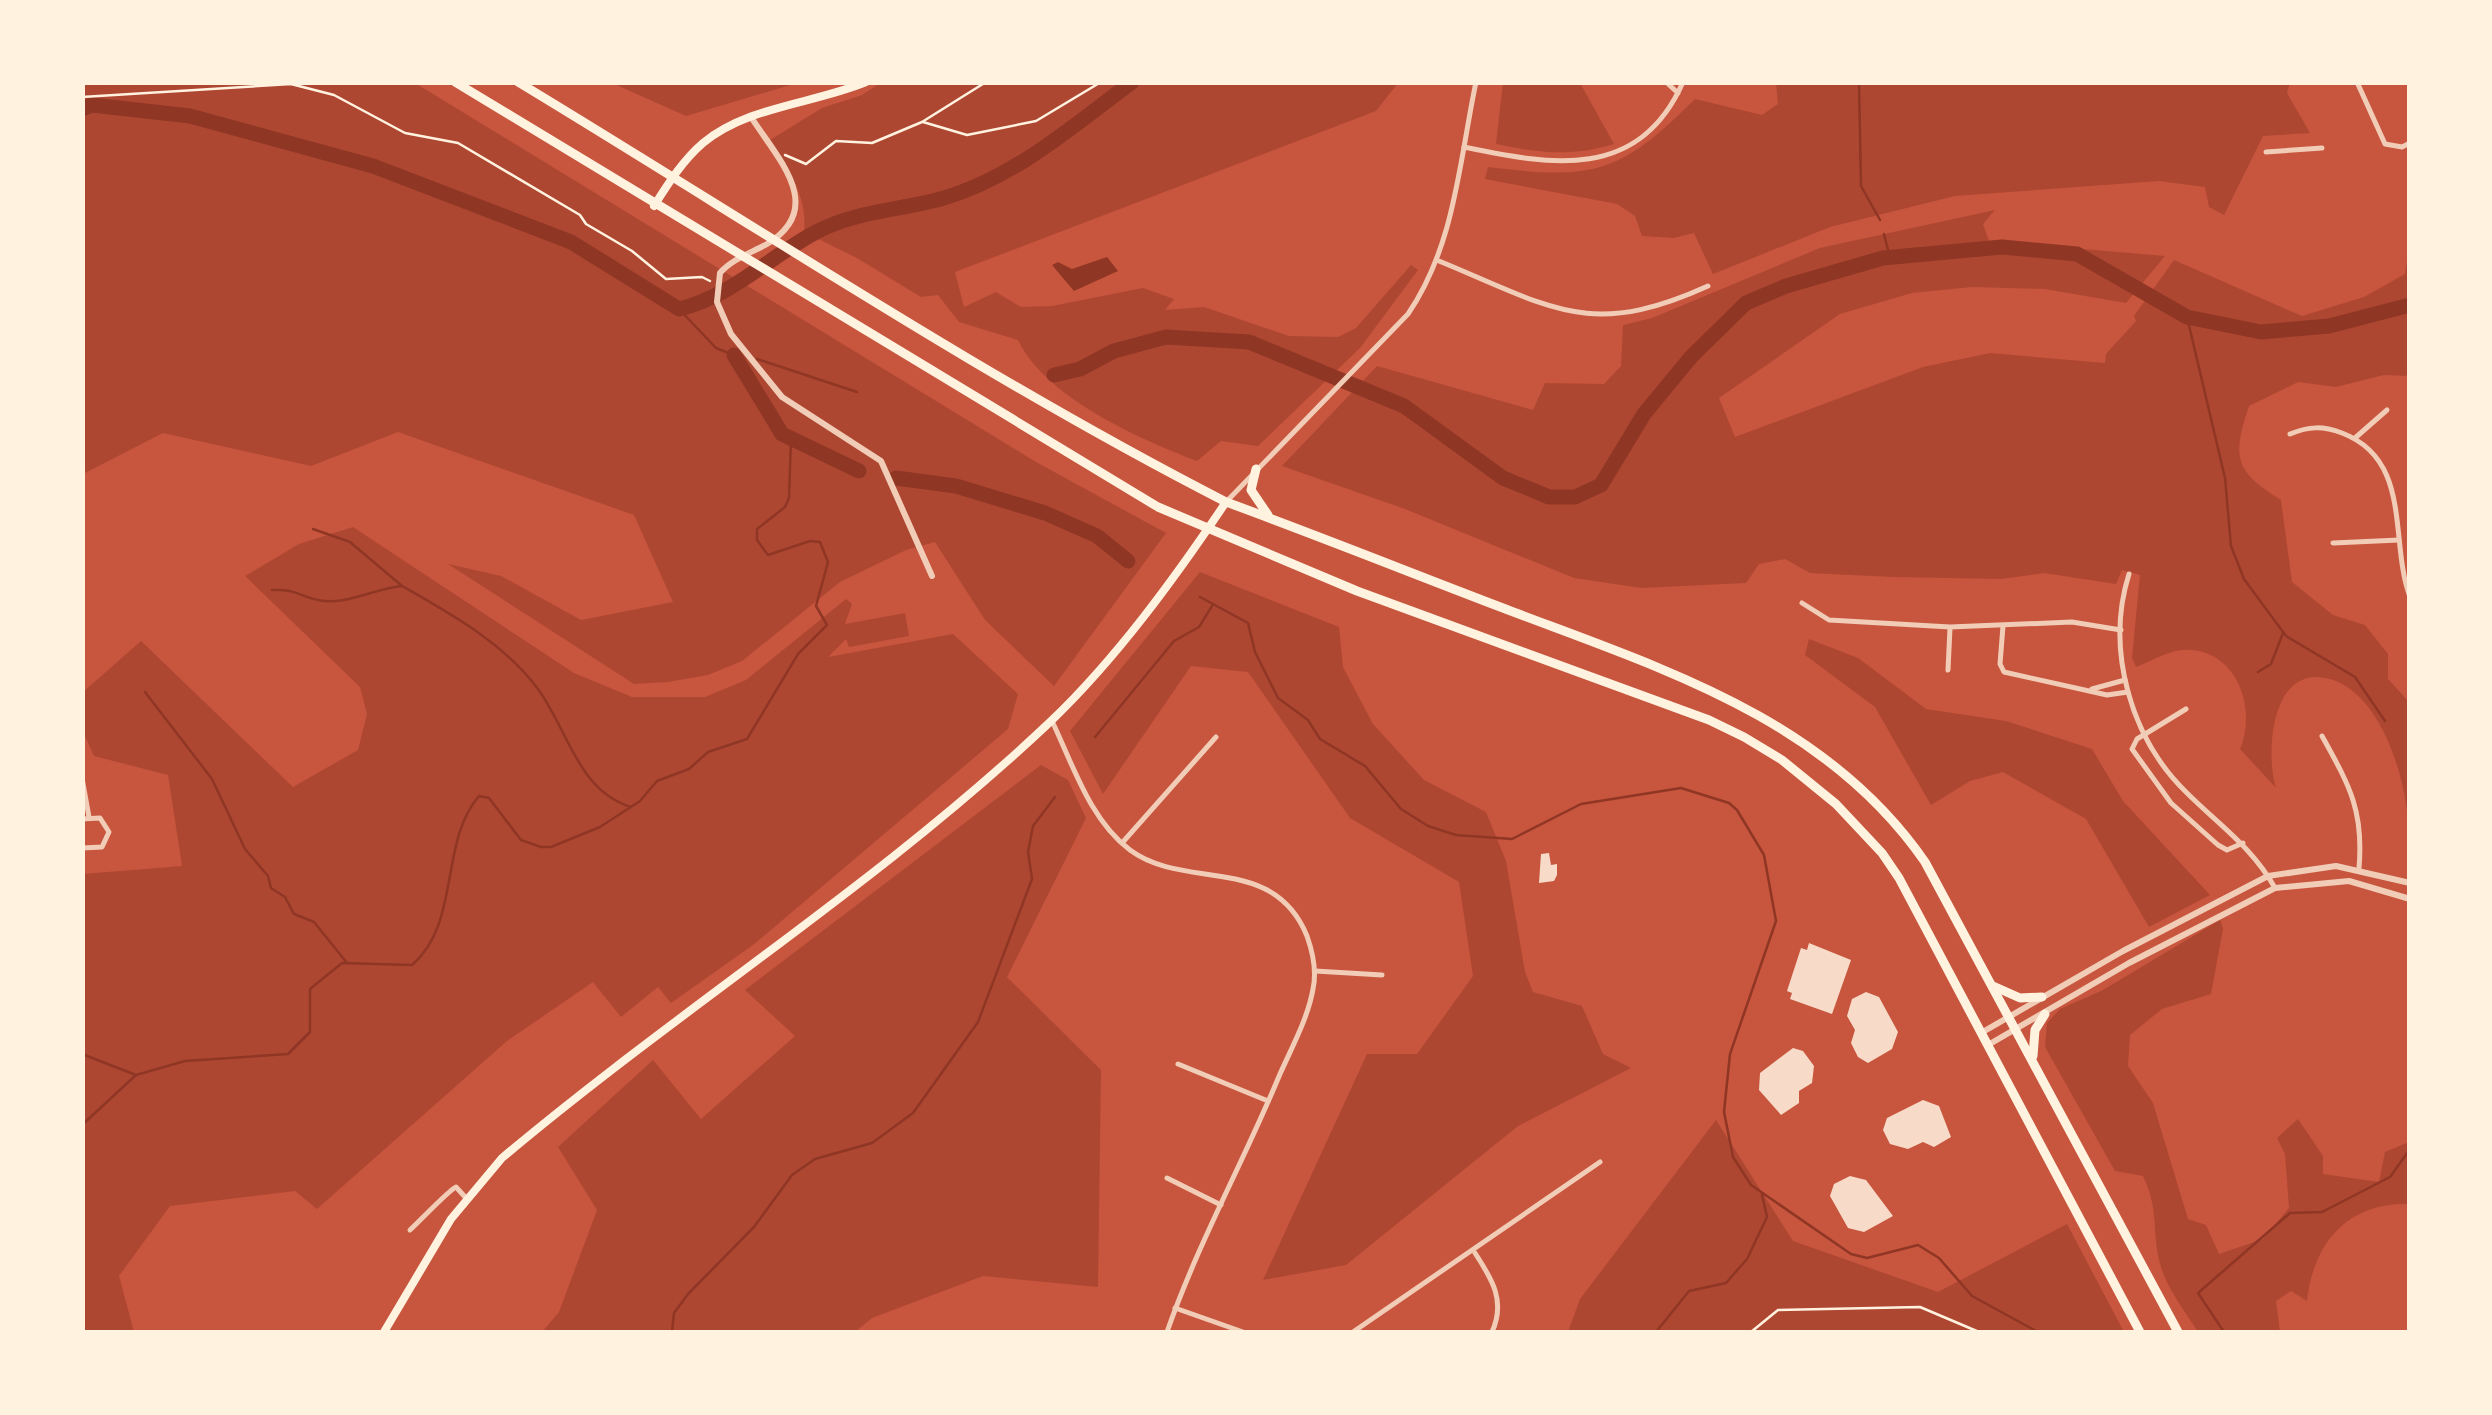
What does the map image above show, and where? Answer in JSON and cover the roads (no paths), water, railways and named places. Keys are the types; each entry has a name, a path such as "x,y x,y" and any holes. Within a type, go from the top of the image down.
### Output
{"highway":[{"path":"455,82 1107,480 1207,530 1709,720 1782,760 1836,804 1882,852 2140,1332"},
{"path":"518,82 1096,436 1226,502 1663,670 1780,724 1835,763 1896,822 1941,889 2178,1332"},
{"path":"1256,469 1251,482 1254,499 1274,520"},
{"path":"1993,986 2020,998 2042,997"},
{"path":"2032,1059 2036,1030 2045,1014"}],"main road":[{"path":"654,206 704,143 751,117 866,82"},
{"path":"384,1332 466,1198 522,1142 946,813 1052,720 1226,502"}],"street":[{"path":"1226,502 1408,314 1439,262 1476,82"},
{"path":"1666,82 1678,94"},
{"path":"1464,147 1554,164 1600,158 1644,134 1678,94 1683,82"},
{"path":"2356,82 2385,144 2402,147 2410,143"},
{"path":"751,117 796,195 791,226 730,264 716,283 720,314 782,397 880,461 932,576"},
{"path":"2266,152 2322,148"},
{"path":"1439,262 1550,307 1592,315 1618,316 1664,306 1708,286"},
{"path":"2355,438 2388,410"},
{"path":"2290,434 2322,427 2355,438 2381,465 2393,488 2410,597"},
{"path":"2333,543 2399,540"},
{"path":"2128,574 2120,630 2125,680 2144,734 2174,780 2244,843 2275,888"},
{"path":"1802,603 1829,620 1950,627 2072,622 2120,630"},
{"path":"2003,626 2000,664 2004,672 2107,694 2128,692"},
{"path":"1948,670 1950,627"},
{"path":"2092,689 2125,680"},
{"path":"2186,709 2144,734 2132,749 2171,803 2218,845 2227,850 2244,843"},
{"path":"1052,720 1096,814 1122,843 1149,860 1264,888 1298,918 1315,971 1309,1004 1269,1102 1167,1332"},
{"path":"2322,736 2356,801 2362,830 2359,868"},
{"path":"1122,843 1216,737"},
{"path":"82,778 86,818 104,822 108,838 98,850 82,848"},
{"path":"1981,1033 2123,951 2268,876 2318,866 2359,868 2410,883"},
{"path":"1988,1045 2129,963 2275,888 2310,881 2349,881 2410,899"},
{"path":"2123,951 2129,963"},
{"path":"1315,971 1382,975"},
{"path":"1178,1064 1269,1102"},
{"path":"1353,1332 1600,1162"},
{"path":"1167,1178 1221,1205"},
{"path":"410,1230 431,1215 452,1188 466,1198"},
{"path":"1474,1252 1498,1294 1498,1315 1492,1332"},
{"path":"1175,1308 1243,1332"}],"waterway":[{"path":"82,109 92,105 190,116 373,166 571,242 679,309 716,295 833,224 944,198 995,177 1042,149 1132,82"},
{"path":"1859,82 1861,186 1880,220"},
{"path":"1884,234 1890,258"},
{"path":"1054,375 1080,369 1114,351 1166,337 1249,342 1404,406 1503,478 1549,497 1575,497 1601,485 1644,414 1691,357 1746,303 1786,286 1883,258 2002,247 2077,254 2187,317 2261,332 2329,326 2410,305"},
{"path":"679,309 716,348 734,355"},
{"path":"2187,317 2225,478 2231,546 2244,579 2286,636 2355,677 2385,721"},
{"path":"734,355 782,434 859,471"},
{"path":"757,359 857,392"},
{"path":"82,1125 136,1075 185,1061 288,1054 310,1032 310,989 342,963 412,965 438,927 459,836 479,796 489,798 521,840 551,847 600,827 640,801 657,781 689,769 708,752 747,739 798,654 827,625 816,606 828,562 820,542 810,541 768,555 757,540 757,529 785,507 789,498 791,439"},
{"path":"896,478 956,486 1045,513 1097,536 1128,561"},
{"path":"313,529 350,542 402,586"},
{"path":"272,590 328,601 402,586 439,607 509,657 538,689 598,788 631,807"},
{"path":"1200,597 1248,623 1255,652 1278,698 1308,720 1320,739 1365,766 1401,809 1428,826 1456,835 1512,839 1581,804 1681,788 1729,803 1737,810 1764,855 1776,921 1730,1054 1724,1112 1733,1157 1751,1185 1851,1254 1867,1258 1918,1245 1939,1258 1972,1296 2038,1332"},
{"path":"1095,737 1174,641 1199,627 1212,606"},
{"path":"2258,672 2271,664 2283,633"},
{"path":"145,692 212,779 245,849 268,876 271,888 285,897 294,914 314,922 347,963"},
{"path":"672,1332 674,1313 688,1294 754,1227 792,1175 815,1159 872,1143 913,1113 978,1022 1032,879 1028,852 1033,826 1055,797"},
{"path":"82,1054 136,1075"},
{"path":"2224,1332 2198,1293 2290,1213 2322,1212 2390,1177 2410,1149"},
{"path":"1656,1332 1689,1291 1726,1283 1747,1259 1767,1217 1762,1195"}]}
